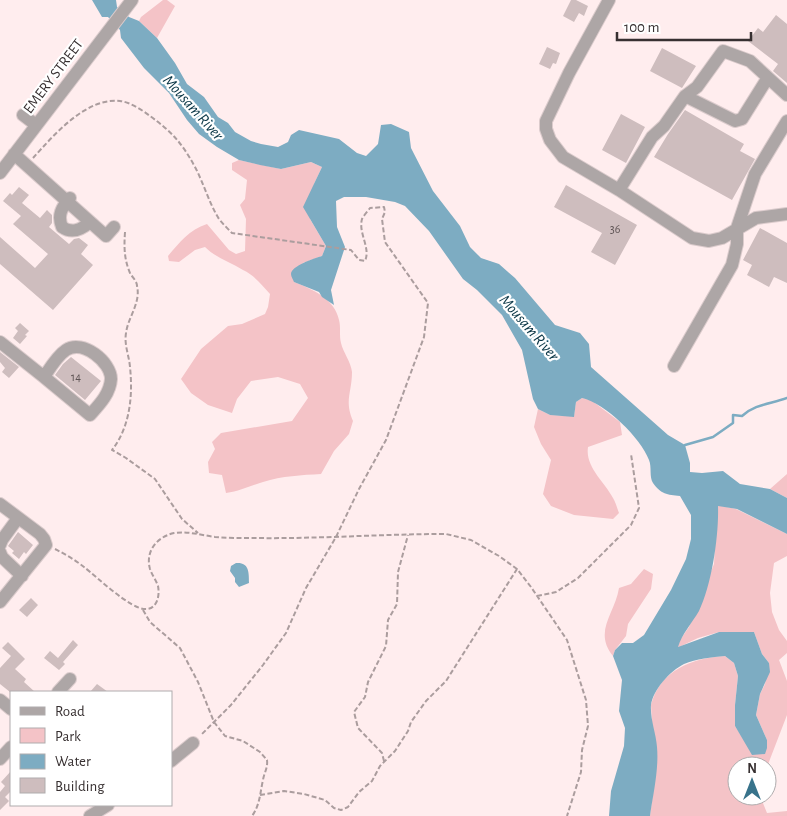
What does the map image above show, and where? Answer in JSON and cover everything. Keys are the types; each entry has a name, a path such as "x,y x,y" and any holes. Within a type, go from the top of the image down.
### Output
{"street":[{"name":"EMERY STREET","path":"5,172 14,154 132,0"},
{"path":"609,0 569,73 546,121 546,129 550,140 563,156 692,238 709,241 722,238 756,218 787,214"},
{"path":"619,190 652,137 664,126 685,96 697,87 723,51 750,61 767,79 787,95"},
{"path":"685,96 735,121 742,119 767,79"},
{"path":"23,115 36,125"},
{"path":"674,366 732,265 737,244 738,228 755,174 787,121"},
{"path":"14,154 69,200 106,236 120,230"},
{"path":"69,200 59,216 62,227 70,231 79,230 90,222"},
{"path":"0,342 90,416 105,397 111,379 110,372 104,363 89,351 78,346 65,350 40,374"},
{"path":"0,504 40,534 46,546 0,602"},
{"path":"0,545 18,518"},
{"path":"0,552 2,557 22,576"},
{"path":"59,691 70,679"},
{"path":"0,700 10,708"},
{"path":"172,760 193,743"},
{"path":"0,759 10,748"},
{"path":"90,816 106,806"}],"path":[{"path":"27,165 55,134 88,108 113,101 128,103 166,127 180,141 220,219 232,233 350,250 359,260 365,261 368,256 362,236 362,219 370,208 384,207 385,212 382,219 385,242 428,303 428,317 424,337 386,440 359,489 336,537 306,588 286,633 231,705 193,743"},
{"path":"120,230 124,257 131,274 138,284 138,299 125,336 130,366 131,400 120,440 112,450 155,479 182,519 199,534"},
{"path":"537,596 556,592 578,578 631,525 639,508 631,454"},
{"path":"143,610 152,608 158,599 158,587 150,568 149,558 151,550 163,536 174,533 252,538 446,534 463,537 486,548 517,569 567,640 585,696 588,726 581,756 581,772 567,816"},
{"path":"384,761 382,753 358,728 354,712 365,698 368,682 386,646 388,620 397,604 398,572 408,535"},
{"path":"46,546 56,549 83,566 121,597 143,610 150,622 180,648 198,682 214,722 225,736 243,741 264,756 268,763 256,811 252,816"},
{"path":"260,796 284,791 325,800 334,808 341,810 348,807 359,792 372,781 384,761 395,751 408,731 411,722 426,701 450,675 517,569"}],"green space":[{"path":"163,0 167,0 175,6 157,38 139,21 141,17"},
{"path":"239,160 281,169 311,162 322,167 314,184 310,219 326,246 322,256 303,263 294,282 322,296 333,306 337,313 340,323 341,343 352,372 349,407 353,421 349,434 334,451 321,474 277,478 226,493 222,475 209,473 208,462 215,449 212,442 221,433 292,421 308,398 300,384 278,377 251,381 237,399 232,413 208,405 191,393 181,379 201,349 228,326 242,324 265,314 268,307 270,294 258,280 218,257 205,247 195,250 179,262 169,261 168,256 190,233 207,224 229,250 236,254 245,251 246,219 240,205 245,199 247,180 232,170 232,163"},
{"path":"582,398 591,400 620,422 622,435 588,447 589,461 616,504 619,513 613,519 574,515 551,506 543,494 551,460 541,444 534,427 538,409 550,415 574,416 576,402"},
{"path":"787,474 787,498 770,489"},
{"path":"717,505 736,509 787,534 787,556 774,563 770,593 772,612 779,630 787,641 787,653 779,660 787,681 787,715 771,756 727,756 727,806 764,806 767,813 787,811 787,816 650,816 655,778 651,705 655,693 662,683 679,668 689,663 713,657 725,656 734,663 738,676 735,726 744,740 767,740 756,715 769,663 762,654 754,632 719,632 698,638 677,648 689,627 714,564"},
{"path":"644,569 653,574 651,589 628,624 626,636 615,650 613,656 607,647 605,630 619,588 631,584"}],"water":[{"name":"Mousam River","path":"92,0 116,0 117,7 129,17 139,21 157,38 187,84 204,97 218,117 228,123 235,132 251,141 278,147 288,142 291,135 299,130 339,139 357,153 366,156 378,144 381,125 391,124 409,132 411,148 433,191 460,226 470,247 481,258 499,264 515,278 555,325 580,333 589,344 591,367 668,435 685,445 690,463 690,472 723,471 740,484 770,489 787,498 787,534 737,509 718,506 716,545 708,587 699,611 678,647 719,632 754,632 762,654 769,663 770,672 760,694 756,715 767,740 765,754 752,755 735,726 738,676 734,663 725,656 684,664 673,671 652,699 651,716 657,756 650,816 609,816 611,791 624,746 625,728 619,711 622,680 613,656 615,650 622,643 633,643 644,635 671,590 686,559 691,539 691,515 680,496 665,493 656,487 652,481 649,460 645,451 621,423 601,407 582,398 576,402 574,417 550,415 538,409 533,399 522,350 502,315 463,279 429,231 405,206 395,202 366,197 344,197 336,201 337,227 345,247 331,290 334,305 322,297 319,292 294,282 291,275 292,271 304,263 322,256 326,246 303,207 322,167 311,162 281,169 239,160 199,134 169,93 144,68 121,38 120,30 108,17 102,17"},
{"path":"236,563 244,564 249,575 249,583 239,587 230,571 231,566"}],"building":[{"path":"571,0 576,0 588,6 584,16 579,13 574,22 563,16"},
{"path":"776,15 787,24 787,83 773,71 778,64 748,41 758,28 763,32"},
{"path":"547,47 560,53 556,64 553,63 550,69 539,64"},
{"path":"662,48 696,66 682,88 650,71"},
{"path":"685,110 744,144 740,151 755,159 732,200 654,157"},
{"path":"621,114 645,127 626,163 602,150"},
{"path":"566,185 637,225 615,265 591,252 602,233 554,207"},
{"path":"19,187 29,195 22,203 40,218 47,210 52,215 52,223 49,227 69,244 74,239 79,238 88,245 81,254 93,265 53,310 0,264 0,237 35,268 48,254 13,224 21,216 3,201"},
{"path":"760,228 787,243 787,283 774,277 769,287 747,275 752,265 743,260"},
{"path":"20,323 29,331 20,344 13,338 18,331 15,328"},
{"path":"0,352 19,367 9,378 2,372 5,368 0,362"},
{"path":"71,357 101,381 85,400 55,375"},
{"path":"18,532 33,545 19,559 8,546"},
{"path":"31,598 38,605 27,617 19,610"},
{"path":"73,640 78,645 63,662 65,664 59,670 44,658 50,651 58,658"},
{"path":"8,642 25,659 15,669 26,679 24,682 34,691 10,692 0,684 0,668 11,656 2,648"},
{"path":"97,684 107,691 91,691"},
{"path":"10,772 10,792 5,797 9,801 0,810 0,792 5,786 1,782"}],"waterway":[{"path":"685,445 713,437 733,423 733,415 742,416 758,407 787,398"}]}
